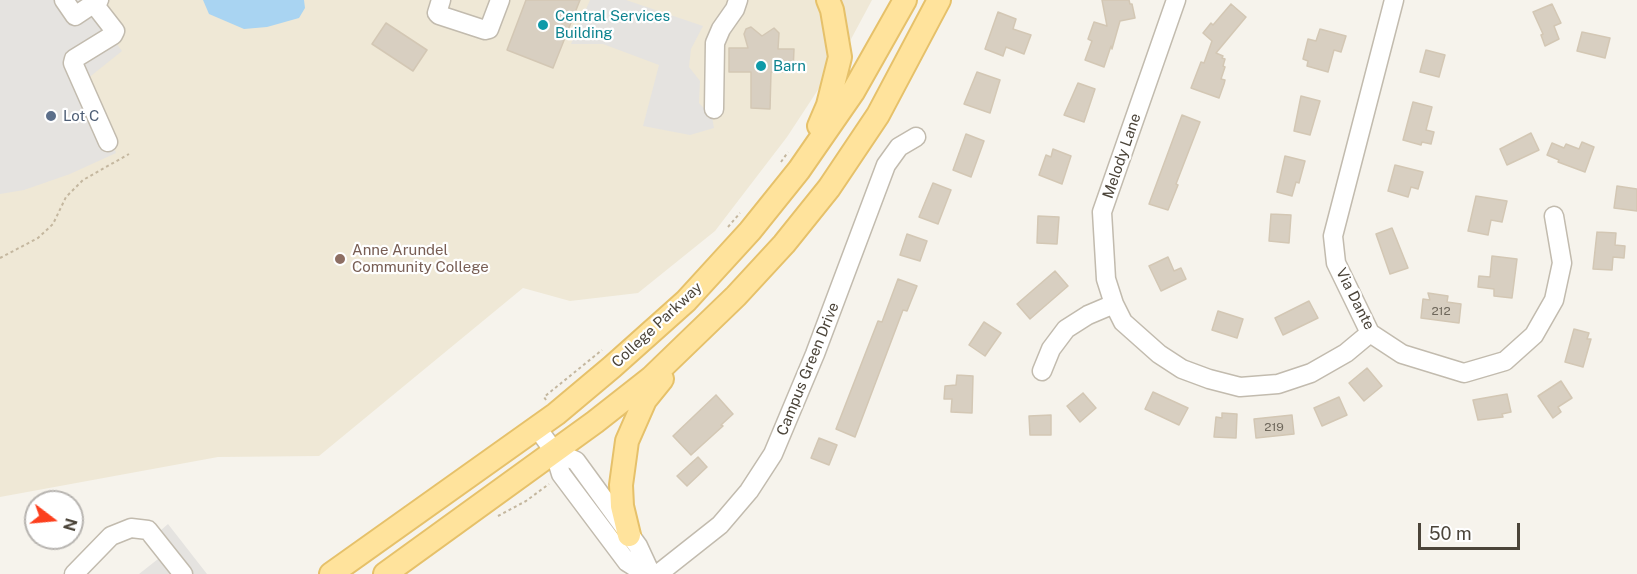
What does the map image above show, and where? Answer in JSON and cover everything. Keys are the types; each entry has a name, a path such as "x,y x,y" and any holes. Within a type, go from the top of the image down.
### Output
{"main road":[{"path":"789,167 828,105 840,57 832,10 828,0"},
{"name":"College Parkway","path":"331,574 537,428 612,368 686,301 750,231 789,167 853,92 905,0"},
{"path":"385,574 651,378 736,296 784,244 829,188 878,115 939,0"},
{"path":"629,535 622,506 621,485 627,441 645,400 696,336"}],"street":[{"path":"64,0 75,16 96,2 115,31 113,35 74,59 73,63 108,142"},
{"path":"441,0 437,13 439,15 485,30 489,29 500,0"},
{"path":"714,109 715,43 738,0"},
{"name":"Melody Lane","path":"1176,0 1102,212 1106,279 1123,322 1182,369 1240,387 1278,384 1311,373 1346,353 1370,333"},
{"name":"Via Dante","path":"1394,0 1333,236 1336,263 1370,333 1402,354 1464,373 1505,361 1534,335 1554,300 1562,263 1554,216"},
{"name":"Campus Green Drive","path":"658,574 720,525 749,491 773,454 815,354 886,165 899,147 916,137"},
{"path":"1042,371 1051,349 1066,329 1088,315 1114,304"},
{"path":"537,428 554,451 561,474 627,562 646,574"},
{"path":"554,451 576,461 638,546 651,574"},
{"path":"74,574 111,536 131,528 148,530 183,574"}],"path":[{"path":"789,167 790,149"},
{"path":"0,258 38,238 53,224 66,197 83,180 129,154"},
{"path":"725,230 741,212"},
{"path":"544,397 609,344"},
{"path":"490,520 526,501 561,474"}],"shaded area":[{"name":"Anne Arundel Community College","path":"0,0 872,0 850,41 787,137 715,231 638,293 570,301 523,288 319,456 218,457 38,490 24,490 24,493 0,497"},
{"name":"Lot C","path":"0,0 83,0 122,51 87,79 116,153 70,174 24,190 0,194"},
{"path":"590,0 626,0 703,26 691,49 689,67 700,81 699,103 712,117 714,128 690,135 643,126 659,65 603,44 571,44"},
{"path":"168,524 207,574 139,574 172,548 160,531"}],"water":[{"path":"203,0 304,0 305,8 299,18 267,27 244,29 209,14"}],"building":[{"name":"Central Services Building","path":"526,0 580,0 553,68 507,50"},
{"path":"1102,0 1129,0 1135,18 1120,21 1104,67 1085,60 1092,41 1088,39 1094,22 1107,26"},
{"path":"1231,4 1246,17 1216,53 1225,59 1221,79 1225,80 1219,98 1191,88 1212,41 1203,33"},
{"path":"1552,4 1561,23 1554,26 1559,39 1545,46 1541,35 1543,34 1533,12"},
{"path":"998,12 1016,19 1013,29 1031,35 1024,54 1006,47 1003,56 985,49"},
{"path":"386,23 427,50 413,71 372,44"},
{"name":"Barn","path":"751,27 762,36 774,28 779,33 778,49 794,49 793,72 771,72 770,109 751,108 751,72 729,72 729,48 748,48 744,34 746,29"},
{"path":"1320,29 1346,36 1341,52 1334,50 1328,72 1307,66 1308,61 1303,59 1308,39 1316,41"},
{"path":"1582,32 1610,38 1605,58 1577,51"},
{"path":"1426,50 1445,55 1439,77 1420,72"},
{"path":"977,72 1000,80 990,113 964,104"},
{"path":"1078,83 1095,89 1084,122 1064,115"},
{"path":"1301,96 1320,101 1310,135 1294,131"},
{"path":"1413,102 1432,107 1426,130 1434,132 1431,144 1422,142 1421,145 1403,140"},
{"path":"1182,115 1200,122 1168,210 1149,204"},
{"path":"1531,133 1539,150 1507,165 1500,149"},
{"path":"966,134 984,141 971,177 953,170"},
{"path":"1582,142 1594,147 1585,172 1558,162 1559,160 1547,155 1552,143 1564,148 1566,144 1579,149"},
{"path":"1053,149 1071,156 1062,184 1039,175 1046,155 1051,157"},
{"path":"1285,156 1305,161 1299,183 1296,182 1292,196 1277,192"},
{"path":"1395,165 1423,172 1418,189 1411,187 1408,197 1388,191"},
{"path":"933,183 951,190 938,224 919,217"},
{"path":"1617,186 1637,189 1637,211 1614,208"},
{"path":"1476,196 1507,201 1502,222 1491,220 1488,235 1468,231"},
{"path":"1271,214 1291,215 1289,243 1269,241"},
{"path":"1038,216 1059,217 1057,244 1037,243"},
{"path":"1392,228 1408,268 1390,274 1376,234"},
{"path":"1597,232 1616,233 1615,245 1625,246 1624,258 1613,257 1612,270 1593,269"},
{"path":"907,234 927,241 920,261 900,255"},
{"path":"1492,256 1517,259 1512,298 1494,296 1494,289 1478,287 1479,276 1490,277"},
{"path":"1168,257 1174,271 1181,268 1186,279 1161,291 1149,266"},
{"path":"1055,271 1068,286 1030,319 1017,304"},
{"path":"898,279 917,286 907,311 903,310 855,437 836,429 878,321 882,322"},
{"path":"1428,293 1448,296 1447,302 1461,304 1459,323 1421,318 1423,299 1430,300"},
{"path":"1309,301 1318,318 1283,335 1275,318"},
{"path":"1218,311 1243,319 1237,338 1212,330"},
{"path":"984,322 1001,333 985,356 969,345"},
{"path":"1574,329 1589,333 1587,339 1591,339 1583,367 1565,362"},
{"path":"1367,368 1382,386 1364,401 1349,383"},
{"path":"957,375 973,376 972,413 951,412 952,399 944,399 945,386 956,385"},
{"path":"1561,381 1572,398 1558,407 1561,412 1553,418 1538,396"},
{"path":"1153,392 1188,408 1179,425 1145,409"},
{"path":"1083,393 1096,408 1080,422 1067,406"},
{"path":"1507,394 1511,412 1502,414 1503,417 1478,420 1473,400"},
{"path":"716,395 733,414 691,455 673,436"},
{"path":"1339,397 1347,415 1322,426 1314,408"},
{"path":"1222,413 1237,414 1236,438 1214,437 1216,417 1222,418"},
{"path":"1051,415 1051,435 1030,435 1029,416"},
{"path":"1292,415 1294,434 1256,438 1254,419"},
{"path":"819,438 837,445 829,465 811,458"},
{"path":"698,457 707,467 687,486 677,476"}],"place":[{"name":"Central Services Building","path":"543,25"},
{"name":"Barn","path":"761,66"},
{"name":"Lot C","path":"51,116"},
{"name":"Anne Arundel Community College","path":"340,259"}]}
